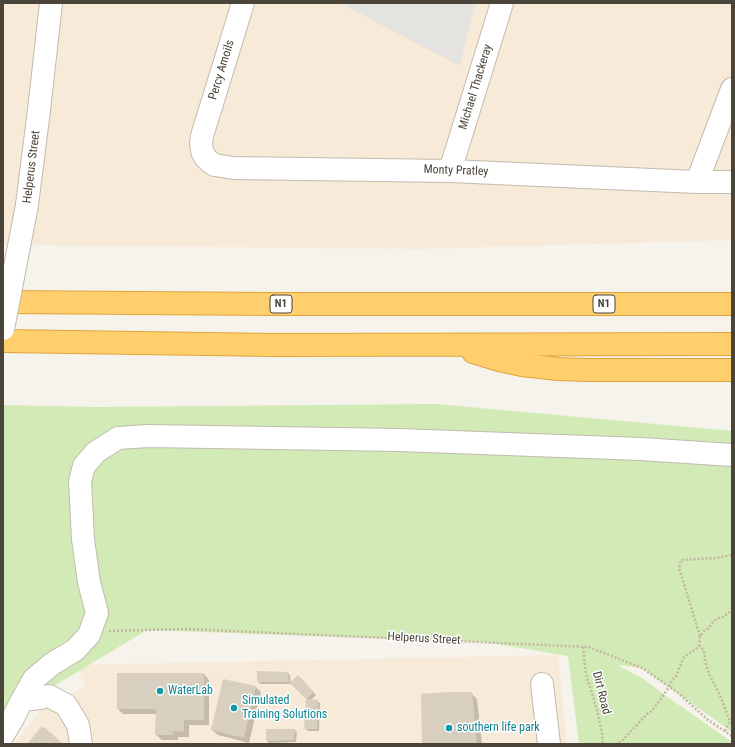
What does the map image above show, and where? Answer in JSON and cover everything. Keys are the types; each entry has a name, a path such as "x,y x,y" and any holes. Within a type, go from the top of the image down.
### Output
{"highway":[{"path":"476,304 507,293 518,291 732,289"},
{"name":"N1","path":"3,302 732,304"},
{"path":"3,341 274,345 732,344"},
{"path":"453,345 499,360 522,365 558,369 732,370"}],"street":[{"name":"Helperus Street","path":"3,330 27,205 51,3"},
{"name":"Percy Amoils","path":"202,136 243,3"},
{"name":"Michael Thackeray","path":"450,170 502,3"},
{"path":"697,182 732,89"},
{"name":"Monty Pratley","path":"202,136 202,151 205,157 215,165 233,168 450,170 697,182 732,182"},
{"path":"3,735 34,679 52,664 75,650 89,634 97,613 89,582 83,539 80,481 84,466 96,452 118,438 148,436 399,440 641,449 732,455"},
{"path":"542,684 549,744"},
{"path":"22,700 49,696 66,705 78,725 81,744"}],"path":[{"path":"616,744 622,741 647,714 652,711 669,687 672,680 677,675 684,657 697,648 699,644 700,636 679,568 681,560 716,558 732,555"},
{"path":"700,636 704,631 710,628 713,622 732,610"},
{"name":"Helperus Street","path":"89,634 117,630 186,629 589,647 642,668 677,692 708,720 732,736"},
{"path":"699,644 704,651 705,662 709,674 719,693 730,721 725,731"},
{"name":"Dirt Road","path":"583,647 586,674 597,710 603,744"}],"shaded area":[{"path":"3,3 732,3 732,240 424,249 3,245"},
{"path":"340,3 476,3 459,66"},
{"path":"558,655 567,744 14,744 41,710 85,687 76,665"}],"green space":[{"path":"436,404 732,431 732,732 642,668 617,665 642,678 732,742 732,744 579,744 568,656 485,642 147,630 34,698 3,732 4,405 96,407"}],"building":[{"path":"257,671 288,672 289,682 257,682"},
{"name":"WaterLab","path":"117,673 204,673 204,720 184,720 184,732 173,731 173,735 155,735 156,709 117,709"},
{"path":"298,675 314,692 306,699 290,683"},
{"name":"Simulated Training Solutions","path":"223,679 256,686 244,738 211,730"},
{"name":"southern life park","path":"472,692 477,744 422,744 421,694"},
{"path":"306,699 318,700 317,729 304,729"},
{"path":"41,727 45,728 61,743 27,744"},
{"path":"266,729 295,729 294,740 266,741"}],"place":[{"name":"WaterLab","path":"160,691"},
{"name":"Simulated Training Solutions","path":"234,708"},
{"name":"southern life park","path":"449,728"}]}
